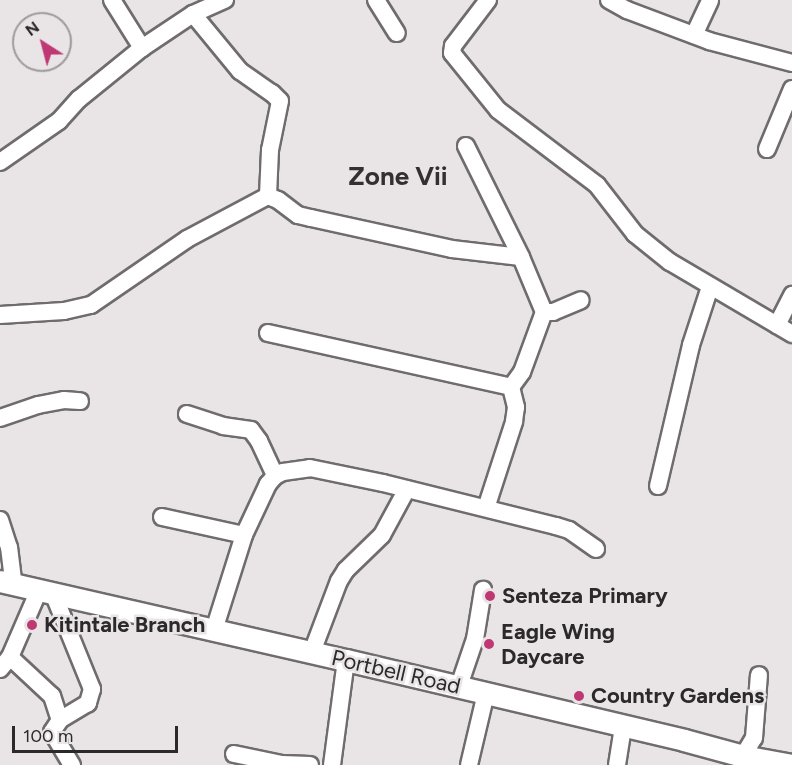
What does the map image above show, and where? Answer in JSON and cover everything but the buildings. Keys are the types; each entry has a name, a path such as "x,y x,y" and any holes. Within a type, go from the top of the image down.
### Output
{"main road":[{"name":"Portbell Road","path":"7,583 684,740 743,760 792,765"}],"street":[{"path":"112,0 142,48"},
{"path":"0,162 59,121 79,99 142,48 193,14 225,0"},
{"path":"376,0 397,33"},
{"path":"488,0 453,46 452,53 498,110 597,185 635,234 670,262 785,329 792,295"},
{"path":"609,0 627,10 694,35 792,63"},
{"path":"694,35 710,0"},
{"path":"193,14 240,71 272,93 279,101 270,150 268,196"},
{"path":"767,148 792,89"},
{"path":"466,146 521,257 544,312 522,372 511,387"},
{"path":"0,315 63,311 91,305 187,239 268,196 278,200 298,215 452,249 521,257"},
{"path":"658,486 692,345 710,287"},
{"path":"544,312 553,312 581,300"},
{"path":"268,333 511,387"},
{"path":"486,508 514,422 516,407 511,387"},
{"path":"0,418 38,405 64,400 80,401"},
{"path":"187,414 223,426 251,430 259,441 275,476"},
{"path":"213,630 244,535 268,484 275,476 283,472 310,468 486,508 568,530 596,549"},
{"path":"312,652 339,581 346,570 382,535 407,489"},
{"path":"162,517 244,535"},
{"path":"0,520 9,548 7,583"},
{"path":"459,687 475,639 483,590"},
{"path":"46,591 5,663 52,696 60,720"},
{"path":"46,591 92,689 88,703 60,720 52,732 72,765"},
{"path":"332,765 346,660"},
{"path":"743,760 754,738 759,675"},
{"path":"469,765 486,693"},
{"path":"617,765 623,727"},
{"path":"234,754 282,764 310,765"}],"place":[{"name":"Senteza Primary","path":"490,596"},
{"name":"Kitintale Branch","path":"32,625"},
{"name":"Eagle Wing Daycare","path":"489,644"},
{"name":"Country Gardens","path":"579,696"}],"district":[{"name":"Zone Vii","path":"398,177"}]}
